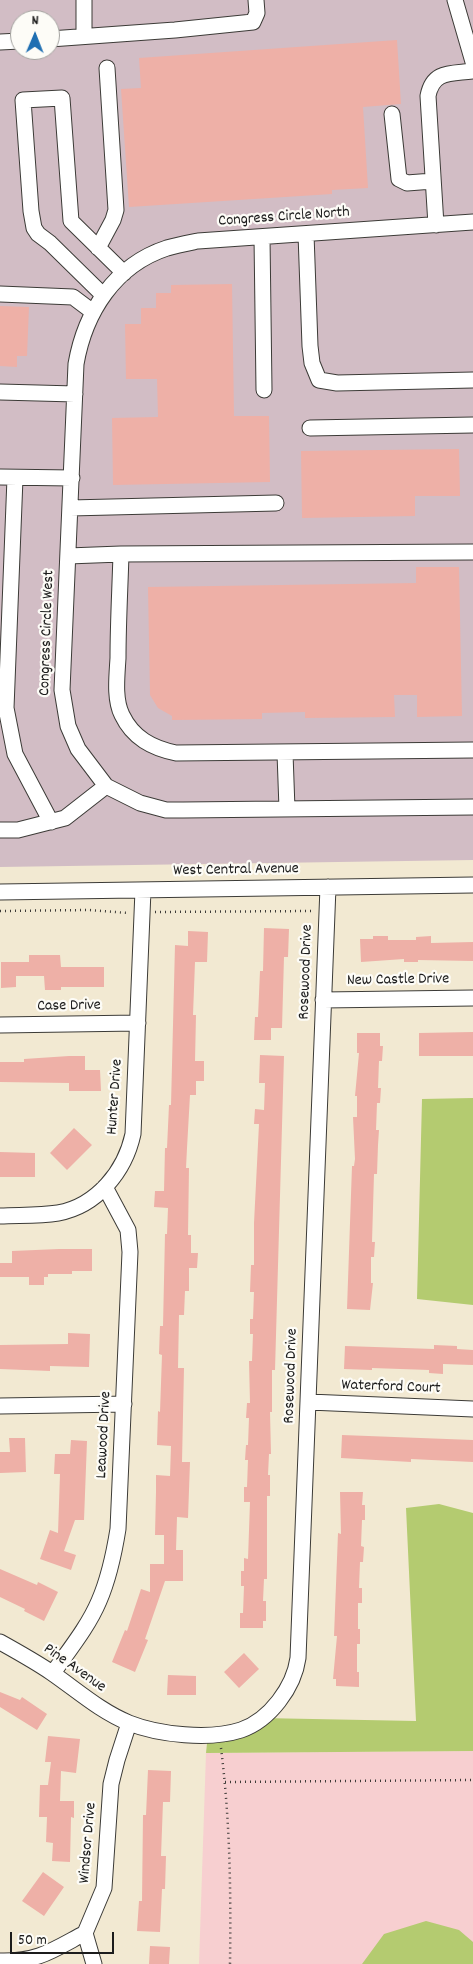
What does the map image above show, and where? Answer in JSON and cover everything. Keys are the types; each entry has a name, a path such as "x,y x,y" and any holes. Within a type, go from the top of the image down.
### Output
{"street":[{"path":"84,0 84,36"},
{"path":"60,38 253,22 257,13 256,0"},
{"path":"460,3 473,62"},
{"path":"98,248 113,220 116,210 107,68"},
{"path":"436,225 428,96 430,85 436,78 446,74 473,71"},
{"path":"107,291 34,228 31,211 23,100 62,98 71,221 124,273"},
{"path":"392,114 399,179 406,183 433,181"},
{"name":"Congress Circle North","path":"107,291 124,273 148,257 167,248 198,241 473,222"},
{"path":"306,234 310,346 312,363 319,380 337,384 473,380"},
{"path":"262,237 264,390"},
{"name":"Congress Circle West","path":"107,291 84,330 79,349 75,394 62,690 68,726 78,749 106,786 140,803 166,810 473,807"},
{"path":"0,294 73,297 93,312"},
{"path":"0,392 75,394"},
{"path":"310,428 473,425"},
{"path":"51,822 15,754 6,708 8,478 72,478"},
{"path":"70,508 276,503"},
{"path":"68,556 473,552"},
{"path":"120,554 117,681 119,707 128,726 136,735 151,746 176,753 473,750"},
{"path":"285,753 287,809"},
{"path":"0,830 18,830 65,818 106,786"},
{"name":"West Central Avenue","path":"0,892 473,885"},
{"name":"Rosewood Drive","path":"129,1723 165,1733 219,1734 242,1729 261,1718 280,1700 290,1684 297,1667 328,887"},
{"name":"Hunter Drive","path":"0,1216 44,1215 72,1210 106,1187 123,1164 133,1134 143,890"},
{"name":"New Castle Drive","path":"323,1000 473,998"},
{"name":"Case Drive","path":"0,1025 138,1023"},
{"name":"Leawood Drive","path":"53,1674 82,1632 99,1602 112,1565 118,1529 130,1252 128,1230 106,1187"},
{"name":"Waterford Court","path":"309,1402 473,1408"},
{"path":"0,1406 124,1404"},
{"name":"Pine Avenue","path":"0,1642 53,1674 96,1706 129,1723"},
{"name":"Windsor Drive","path":"85,1933 104,1888 111,1784 129,1723"},
{"path":"0,1961 16,1961 45,1955 85,1933 94,1964"}],"path":[{"path":"0,911 89,910 122,914 142,912 326,911"},
{"path":"219,1734 229,1829 231,1881 230,1964"},
{"path":"225,1782 473,1780"}],"shaded area":[{"path":"0,0 473,0 473,860 0,867"},
{"path":"473,1751 473,1964 199,1964 206,1753"}],"green space":[{"path":"473,1098 473,1305 417,1299 422,1099"},
{"path":"439,1504 473,1513 473,1751 206,1753 208,1734 261,1718 416,1721 406,1508"},
{"path":"426,1921 459,1930 473,1942 473,1964 362,1964 384,1934"}],"building":[{"path":"397,40 401,104 363,107 368,188 332,190 332,194 129,207 121,89 141,88 139,58"},
{"path":"232,284 234,416 269,416 270,482 113,485 112,418 158,417 157,379 126,379 125,324 141,324 141,308 156,308 156,293 171,293 171,285"},
{"path":"0,306 29,307 27,356 17,356 17,367 0,366"},
{"path":"459,449 460,496 415,496 415,516 302,518 301,451"},
{"path":"416,567 459,567 462,716 417,717 417,695 394,695 395,717 305,718 305,712 262,713 262,719 172,720 172,716 158,708 150,695 148,587 416,583"},
{"path":"264,928 289,929 288,957 284,957 282,1028 271,1028 271,1040 254,1040 255,1017 258,1017 260,971 263,971"},
{"path":"188,931 208,932 207,962 195,962 193,1015 196,1015 195,1061 204,1061 204,1081 196,1081 196,1095 190,1095 186,1168 189,1168 188,1235 191,1235 191,1253 198,1253 197,1268 189,1268 189,1291 185,1291 184,1315 179,1315 178,1368 184,1368 182,1462 190,1462 188,1518 177,1517 176,1550 183,1550 183,1581 165,1581 145,1639 148,1640 135,1672 112,1662 125,1630 127,1631 141,1589 150,1592 150,1564 164,1564 164,1535 155,1535 156,1475 170,1476 171,1446 157,1445 162,1355 159,1354 160,1326 163,1326 165,1234 167,1234 168,1208 154,1207 155,1191 164,1191 165,1148 167,1148 169,1105 171,1105 175,945 188,946"},
{"path":"373,936 388,936 388,940 416,940 416,937 431,936 431,943 473,942 473,961 418,960 418,962 404,962 404,959 361,962 360,939 373,939"},
{"path":"29,955 60,955 61,967 104,967 104,987 61,987 61,990 45,990 44,976 16,976 16,987 1,988 1,962 29,962"},
{"path":"473,1032 473,1056 419,1056 419,1033"},
{"path":"357,1033 380,1033 380,1046 383,1046 382,1061 379,1061 378,1088 381,1088 380,1103 377,1103 376,1130 379,1130 377,1174 374,1174 372,1242 375,1242 374,1257 371,1257 371,1283 373,1283 370,1310 347,1309 352,1166 354,1166 355,1159 353,1117 357,1117 357,1096 355,1096 359,1053 357,1053"},
{"path":"260,1055 284,1056 275,1370 272,1370 271,1454 269,1454 268,1475 270,1475 270,1496 267,1496 267,1579 264,1579 263,1601 266,1601 266,1621 263,1621 263,1628 240,1628 240,1613 243,1613 244,1586 241,1586 241,1571 244,1571 244,1558 248,1559 250,1502 244,1502 244,1487 247,1487 248,1460 245,1460 246,1445 248,1445 249,1418 246,1418 247,1403 250,1403 249,1361 252,1361 253,1334 250,1334 250,1319 253,1319 254,1292 250,1292 251,1265 254,1265 259,1124 254,1124 255,1109 264,1110 265,1083 259,1083"},
{"path":"85,1056 85,1070 100,1070 101,1091 69,1091 69,1083 0,1082 0,1062 24,1062 24,1059"},
{"path":"74,1128 92,1145 67,1170 50,1153"},
{"path":"0,1152 35,1153 35,1177 0,1177"},
{"path":"92,1249 92,1271 72,1271 72,1274 48,1274 48,1277 44,1277 44,1285 29,1285 29,1277 0,1277 0,1263 12,1263 12,1251"},
{"path":"68,1333 90,1334 89,1367 50,1366 50,1371 0,1369 0,1345 68,1344"},
{"path":"434,1345 457,1346 457,1349 473,1350 473,1365 443,1364 443,1374 429,1373 429,1370 344,1369 345,1346 434,1349"},
{"path":"342,1435 473,1440 473,1462 411,1459 411,1462 341,1458"},
{"path":"9,1438 25,1438 26,1472 0,1473 0,1452 10,1452"},
{"path":"71,1440 87,1441 84,1520 75,1520 64,1551 76,1555 71,1570 40,1559 50,1530 58,1533 60,1474 54,1474 55,1454 70,1454"},
{"path":"340,1492 363,1492 362,1505 365,1505 365,1520 362,1520 361,1546 364,1547 363,1562 360,1562 359,1588 362,1588 362,1603 358,1603 360,1644 357,1644 357,1672 359,1672 359,1687 336,1686 336,1679 333,1679 337,1636 334,1636 338,1533 341,1534"},
{"path":"0,1569 37,1585 38,1582 58,1592 44,1621 0,1597"},
{"path":"244,1653 259,1669 239,1688 224,1672"},
{"path":"168,1675 196,1676 196,1695 167,1695"},
{"path":"0,1692 20,1700 22,1697 47,1714 37,1730 0,1707"},
{"path":"48,1736 80,1739 76,1773 61,1771 60,1801 74,1801 74,1818 71,1817 70,1862 52,1861 53,1843 46,1842 47,1817 39,1817 40,1785 48,1785 51,1762 45,1762"},
{"path":"148,1770 171,1771 170,1802 163,1802 161,1856 166,1856 165,1889 162,1889 160,1932 137,1931 139,1901 142,1901 143,1815 146,1815"},
{"path":"43,1872 64,1887 44,1916 22,1901"},
{"path":"150,1946 170,1947 169,1964 149,1964"}]}
